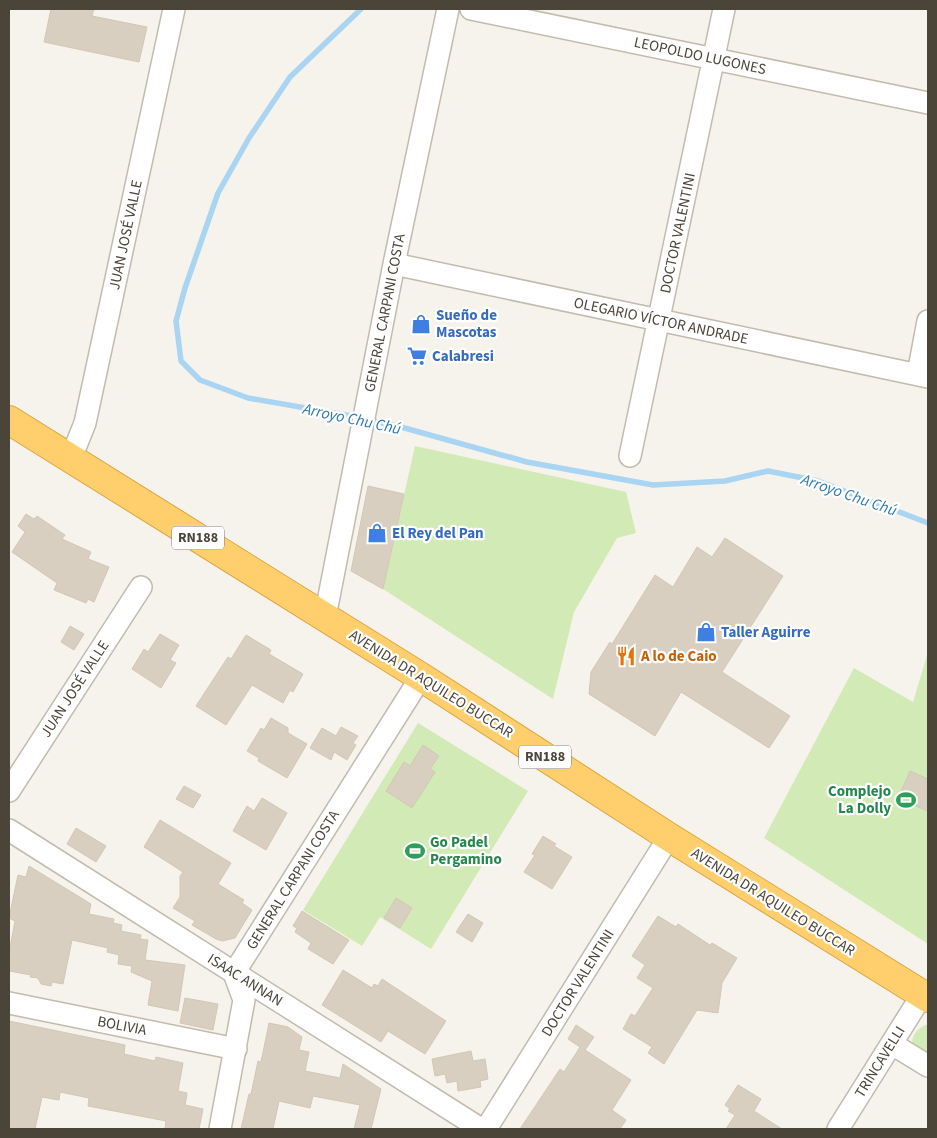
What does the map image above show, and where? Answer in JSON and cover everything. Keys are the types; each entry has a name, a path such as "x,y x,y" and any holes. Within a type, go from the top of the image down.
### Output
{"highway":[{"name":"AVENIDA DR AQUILEO BUCCAR","path":"9,420 421,677 669,837 925,997"}],"street":[{"name":"JUAN JOSÉ VALLE","path":"70,458 85,423 174,9"},
{"name":"GENERAL CARPANI COSTA","path":"325,617 394,264 448,9"},
{"name":"LEOPOLDO LUGONES","path":"471,9 928,103"},
{"name":"DOCTOR VALENTINI","path":"630,456 724,9"},
{"name":"OLEGARIO VÍCTOR ANDRADE","path":"394,264 923,376"},
{"path":"923,376 928,321"},
{"name":"JUAN JOSÉ VALLE","path":"9,791 141,587"},
{"name":"GENERAL CARPANI COSTA","path":"234,973 421,677"},
{"name":"ISAAC ANNAN","path":"9,830 481,1129"},
{"name":"DOCTOR VALENTINI","path":"486,1129 669,837"},
{"path":"220,1129 244,1000 234,973"},
{"name":"TRINCAVELLI","path":"838,1129 892,1044 925,997"},
{"name":"BOLIVIA","path":"9,1003 236,1049"},
{"path":"892,1044 928,1066"}],"green space":[{"path":"415,446 626,492 636,533 617,538 574,612 553,699 383,589"},
{"path":"928,652 928,944 764,838 854,668 913,702"},
{"name":"Go Padel Pergamino","path":"418,723 528,791 431,949 380,917 362,946 303,910"},
{"path":"928,1025 928,1061 916,1052 912,1043 912,1039 918,1030"}],"building":[{"path":"51,9 94,9 92,16 147,27 139,62 44,42"},
{"name":"El Rey del Pan","path":"368,486 404,494 383,589 351,571"},
{"path":"26,514 34,519 37,516 65,535 62,539 91,552 88,559 109,567 94,602 88,599 86,603 54,590 57,583 12,552 25,532 18,526"},
{"name":"Taller Aguirre","path":"725,538 783,576 722,672 790,716 769,748 681,692 655,736 589,694 591,672 610,642 612,644 655,575 673,587 697,547 712,557"},
{"path":"70,626 84,634 74,650 61,642"},
{"path":"160,634 179,645 170,660 176,663 161,688 132,669 144,649 148,652"},
{"path":"246,635 271,650 269,654 303,674 293,692 290,690 283,703 252,685 226,725 196,706 228,657 231,659"},
{"path":"271,718 288,728 288,733 307,744 287,778 258,761 259,758 247,751 261,728 264,730"},
{"path":"341,727 358,736 353,743 356,745 347,760 334,752 331,760 310,748 322,728 336,736"},
{"path":"423,745 439,756 430,769 435,772 412,808 386,791 404,762 410,766"},
{"path":"910,771 928,779 928,811 898,799"},
{"path":"184,786 201,795 193,808 176,799"},
{"path":"262,798 287,813 266,850 233,831 247,806 254,811"},
{"path":"160,820 231,863 218,884 244,900 242,903 252,910 235,938 222,941 216,939 192,925 195,921 173,908 180,897 180,876 183,872 144,847"},
{"path":"76,828 106,846 96,862 67,844"},
{"path":"543,836 556,844 554,846 572,857 552,889 524,872 535,855 532,854"},
{"path":"29,866 91,904 89,914 114,919 113,923 122,925 121,931 141,935 140,939 148,940 145,960 185,965 178,1011 148,1005 152,981 131,972 132,966 118,964 119,955 107,952 108,948 72,940 63,984 52,982 51,986 41,984 38,978 30,977 31,975 9,971 9,953 15,921 9,918 18,875 26,877"},
{"path":"396,898 412,908 400,928 384,918"},
{"path":"302,911 349,940 333,964 308,949 311,943 295,932 297,928 293,926"},
{"path":"468,914 483,923 472,942 456,932"},
{"path":"658,916 676,927 678,924 710,945 712,943 737,958 722,983 718,1013 697,1010 664,1064 648,1053 652,1047 623,1029 631,1014 635,1016 653,988 637,978 645,965 632,956"},
{"path":"343,970 372,988 374,984 378,986 382,979 446,1021 425,1054 388,1031 381,1042 322,1005"},
{"path":"185,998 218,1004 213,1030 180,1023"},
{"path":"9,1021 125,1045 124,1054 155,1061 156,1057 183,1063 178,1091 187,1093 185,1105 203,1109 199,1129 165,1129 166,1121 88,1106 89,1098 60,1092 59,1100 42,1097 35,1129 9,1129"},
{"path":"269,1023 288,1027 302,1037 299,1050 309,1052 305,1071 340,1078 343,1064 381,1089 371,1129 354,1129 360,1105 313,1096 310,1108 279,1101 273,1129 241,1129 258,1061 261,1062"},
{"path":"576,1025 594,1037 585,1050 631,1080 612,1110 626,1120 620,1129 520,1129 560,1069 564,1072 580,1047 568,1039"},
{"path":"471,1051 473,1061 485,1059 488,1079 480,1081 481,1087 458,1091 457,1081 447,1083 445,1074 435,1076 432,1059"},
{"path":"738,1085 761,1099 754,1111 782,1129 726,1129 735,1115 728,1111 730,1109 725,1105"}],"waterway":[{"name":"Arroyo Chu Chú","path":"361,9 290,77 249,138 218,193 185,288 176,321 181,361 200,380 248,398 346,415 401,427 527,462 653,485 725,481 768,471 818,481 928,523"}],"place":[{"name":"Sueño de Mascotas","path":"421,324"},
{"name":"Calabresi","path":"417,356"},
{"name":"El Rey del Pan","path":"377,533"},
{"name":"Taller Aguirre","path":"706,632"},
{"name":"A lo de Caio","path":"626,656"},
{"name":"Complejo La Dolly","path":"906,800"},
{"name":"Go Padel Pergamino","path":"415,851"}]}
